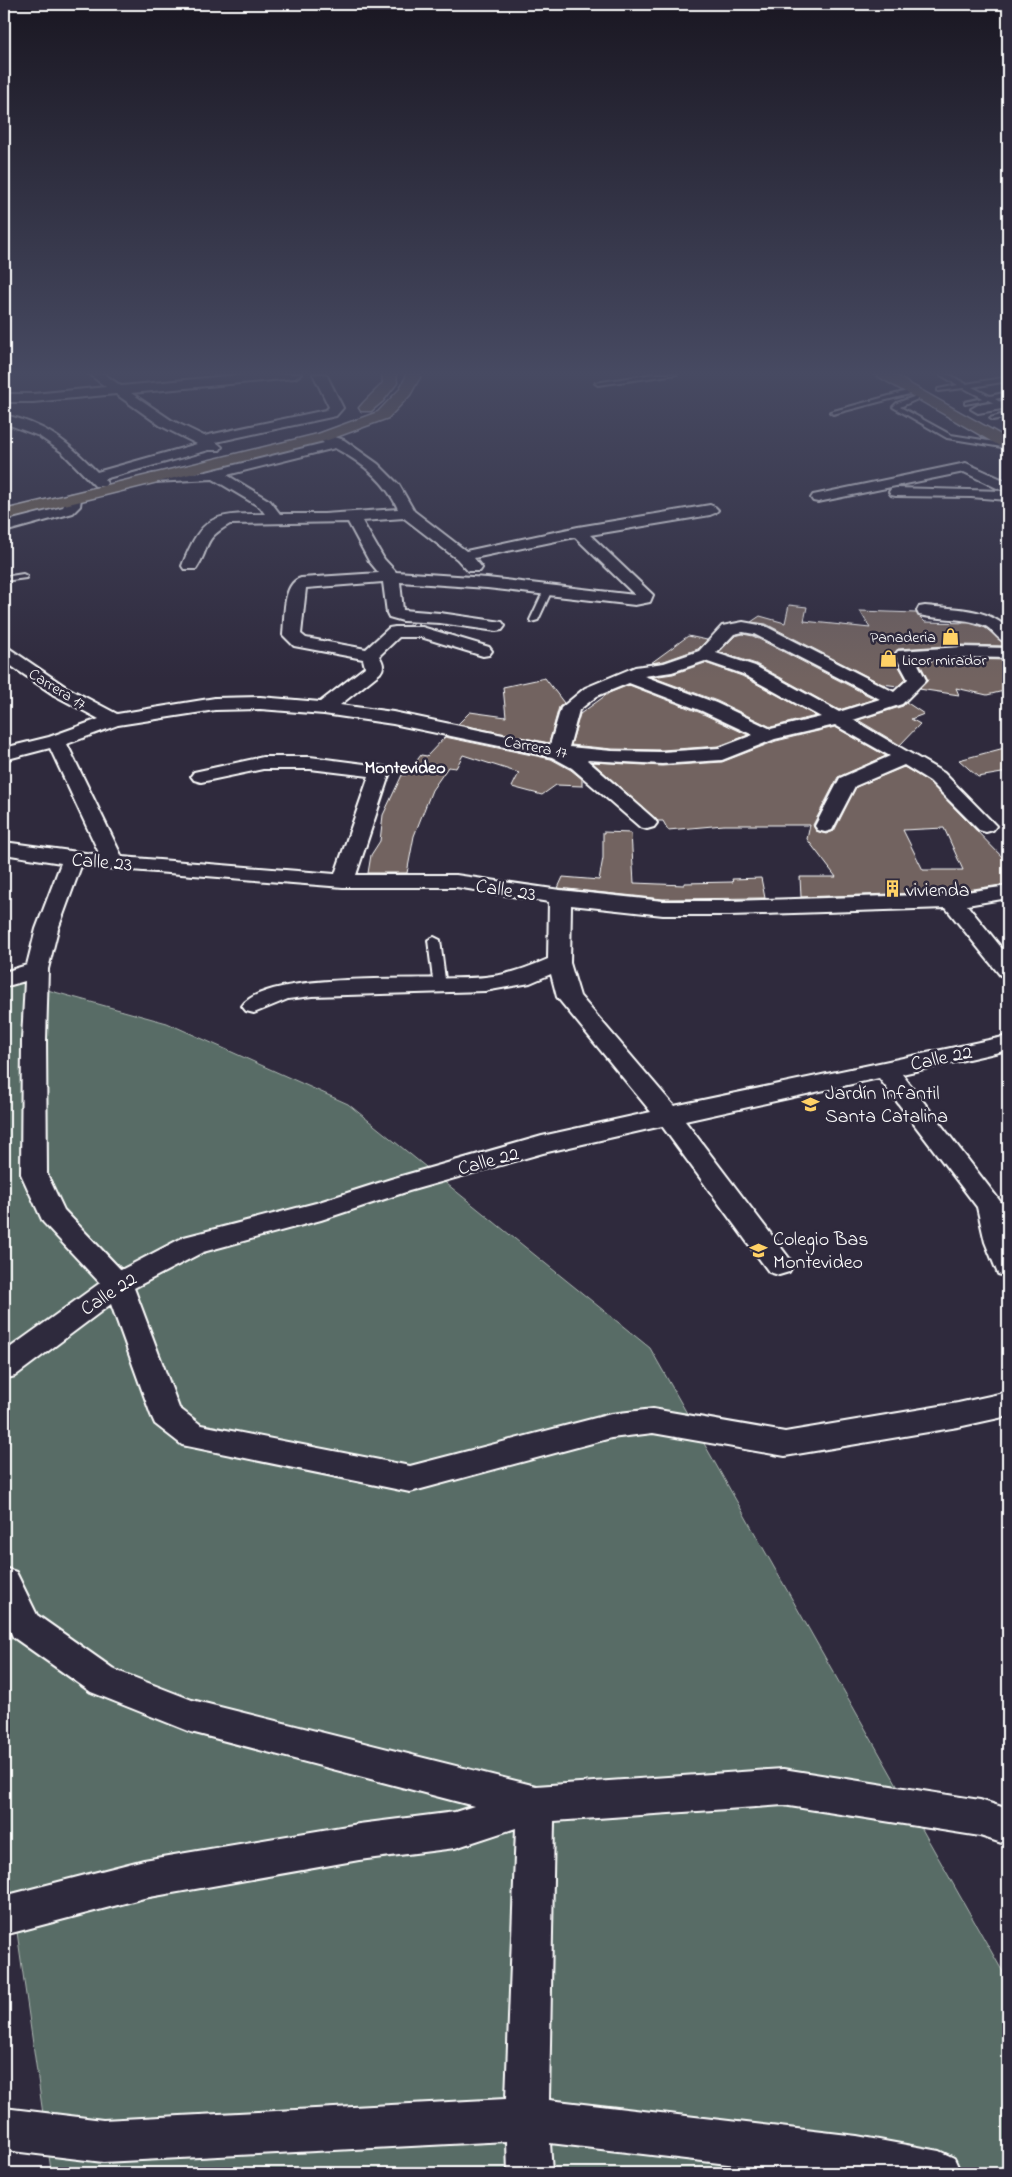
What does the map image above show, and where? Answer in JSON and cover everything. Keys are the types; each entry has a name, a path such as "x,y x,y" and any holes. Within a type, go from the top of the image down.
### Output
{"highway":[{"path":"4,507 118,476"},
{"path":"4,515 164,476"}],"street":[{"path":"93,476 97,480 110,476"},
{"path":"154,478 185,478 203,476"},
{"path":"218,476 265,504 276,519"},
{"path":"382,476 404,502 407,512 463,556 486,584"},
{"path":"922,476 818,498 827,503 905,492 971,493 1008,496"},
{"path":"983,476 1008,488"},
{"path":"889,482 905,492"},
{"path":"4,528 68,510 72,506 74,498"},
{"path":"463,556 578,532 710,510"},
{"path":"190,566 200,542 211,528 227,519 353,518 407,512"},
{"path":"353,518 377,561 391,577 395,613 402,616 440,618 496,626"},
{"path":"324,708 374,669 374,662 370,656 300,642 292,635 296,588 301,582 391,577 486,584 635,600 644,598 645,595 578,532"},
{"path":"925,611 972,616 992,622 1008,638"},
{"path":"648,823 579,764 558,752 570,708 592,692 641,671 666,668 705,655 728,630 743,628 759,630 896,700"},
{"path":"370,656 391,635 399,631 422,632 483,651"},
{"name":"Carrera 17","path":"4,754 56,740 114,720 216,704 260,704 324,708 393,718 558,752 612,757 662,758 722,754 769,735 837,720 896,700 917,680 914,669 904,655 961,652 1008,653"},
{"name":"Carrera 17","path":"4,653 60,691 114,720"},
{"path":"705,655 749,670 937,777 986,826"},
{"path":"628,676 709,707 769,735"},
{"path":"56,740 114,862"},
{"path":"825,826 847,782 904,757"},
{"path":"201,776 263,763 310,763 380,772 343,881"},
{"name":"Calle 23","path":"4,848 73,859 343,881 456,881 560,897 639,906 689,908 952,901 1008,892"},
{"path":"73,859 47,930 37,968 34,1040 34,1174 53,1215 118,1284 166,1415 193,1436 410,1479 611,1426 653,1421 785,1444 958,1415 1008,1404"},
{"path":"560,897 559,963 568,997 668,1116 779,1265"},
{"path":"952,901 1008,970"},
{"path":"254,1006 283,994 312,988 440,987 485,984 522,978 559,963"},
{"path":"4,980 37,968"},
{"name":"Calle 22","path":"4,1368 118,1284 194,1244 321,1210 400,1184 542,1145 1008,1043"},
{"path":"885,1069 990,1205 999,1242 1008,1267"},
{"path":"4,1582 26,1626 103,1681 191,1716 536,1804"},
{"path":"4,1916 144,1879 359,1842 455,1830 536,1804 783,1787 980,1818 1008,1827"},
{"path":"530,2173 527,2119 536,1804"},
{"path":"4,2129 104,2140 527,2119 859,2165 939,2173"}],"lane":[{"path":"4,579 23,576"},
{"path":"534,620 548,590"},
{"path":"434,940 440,987"}],"green space":[{"path":"4,978 167,1023 348,1104 650,1348 1008,1981 1008,2173 49,2173 51,2170 4,1841"}],"building":[{"path":"789,605 807,607 804,621 870,628 860,611 916,613 925,622 969,623 986,628 1008,646 961,645 898,649 893,656 906,679 898,686 882,684 766,624 751,622 760,616 785,623"},
{"path":"743,634 753,636 875,699 839,710 756,664 719,652 735,636"},
{"path":"688,636 707,640 698,649 664,661 651,663"},
{"path":"961,659 1008,660 1008,690 987,695 956,688 959,695 919,689 928,680 919,662"},
{"path":"705,663 742,676 816,716 771,727 717,701 652,677 673,674"},
{"path":"545,678 564,703 559,707 549,743 458,724 470,712 506,717 503,687"},
{"path":"629,685 701,713 748,735 719,746 662,750 612,749 571,745 580,714 609,693"},
{"path":"906,702 924,714 911,719 920,724 900,745 858,720 903,706"},
{"path":"835,727 886,756 838,777 813,825 816,831 826,834 834,831 856,787 904,767 929,782 1008,863 1008,884 952,892 801,897 800,877 836,877 807,839 810,825 724,825 668,830 663,821 658,821 592,762 662,766 722,762 776,741","holes":["944,828 963,870 923,870 903,830"]},
{"path":"445,737 551,759 571,770 582,779 582,786 556,785 542,795 512,787 519,773 463,755 456,768 448,767 432,790 414,836 407,873 368,873 371,855 380,841 383,815 402,775 406,775 421,755 427,756"},
{"path":"1008,747 1008,772 978,777 959,760"},
{"path":"603,832 631,833 634,883 684,885 684,883 733,882 732,879 761,878 765,898 663,899 558,888 563,877 599,880 603,858"}],"place":[{"name":"Panaderia","path":"950,636"},
{"name":"Licor mirador","path":"888,659"},
{"name":"vivienda","path":"892,889"},
{"name":"Jardín Infantil Santa Catalina","path":"811,1104"},
{"name":"Colegio Bas Montevideo","path":"759,1250"}],"district":[{"name":"Montevideo","path":"405,767"}]}
